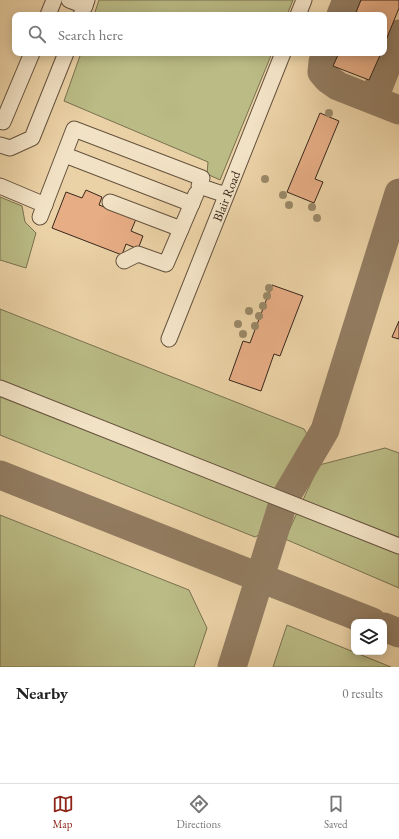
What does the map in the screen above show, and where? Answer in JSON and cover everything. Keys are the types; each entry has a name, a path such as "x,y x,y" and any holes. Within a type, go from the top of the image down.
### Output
{"street":[{"path":"49,12 54,0"},
{"path":"70,0 84,7"},
{"path":"299,12 304,0"},
{"path":"0,121 3,122 31,56"},
{"path":"0,145 10,148 32,138 65,56"},
{"name":"Blair Road","path":"169,339 282,56"},
{"path":"0,186 30,199 43,211 74,129 202,178 166,264 138,254 124,261"},
{"path":"64,155 192,204"},
{"path":"199,186 226,195"},
{"path":"110,202 181,229"},
{"path":"0,388 399,546"}],"green space":[{"path":"99,0 293,0 288,12 95,12"},
{"path":"80,56 271,56 220,180 207,174 208,162 64,101"},
{"path":"0,197 22,206 25,222 36,233 26,268 0,260"},
{"path":"0,309 304,429 308,436 275,490 261,534 255,537 0,435"},
{"path":"385,448 399,453 399,588 285,539 319,465"},
{"path":"0,515 189,590 207,628 194,667 0,667"},
{"path":"287,625 351,651 351,655 361,655 391,667 273,667"}],"building":[{"path":"361,0 399,0 399,8 387,38 387,12 356,12"},
{"path":"338,56 380,56 369,80 333,66"},
{"path":"320,113 339,121 315,179 323,182 314,203 287,192"},
{"path":"86,190 102,197 99,205 136,219 131,231 143,236 138,249 126,244 122,255 52,228 66,192 82,198"},
{"path":"272,285 303,296 280,356 274,354 261,391 229,380 243,341 250,343"},
{"path":"399,321 399,339 392,337"}],"taxiway":[{"path":"342,12 347,0"},
{"path":"381,103 376,94 399,34"},
{"path":"326,56 323,62 322,72 328,79 338,86 399,110"},
{"path":"232,667 284,500 325,430 399,193"},
{"path":"0,475 364,619"},
{"path":"387,628 399,633"}]}
